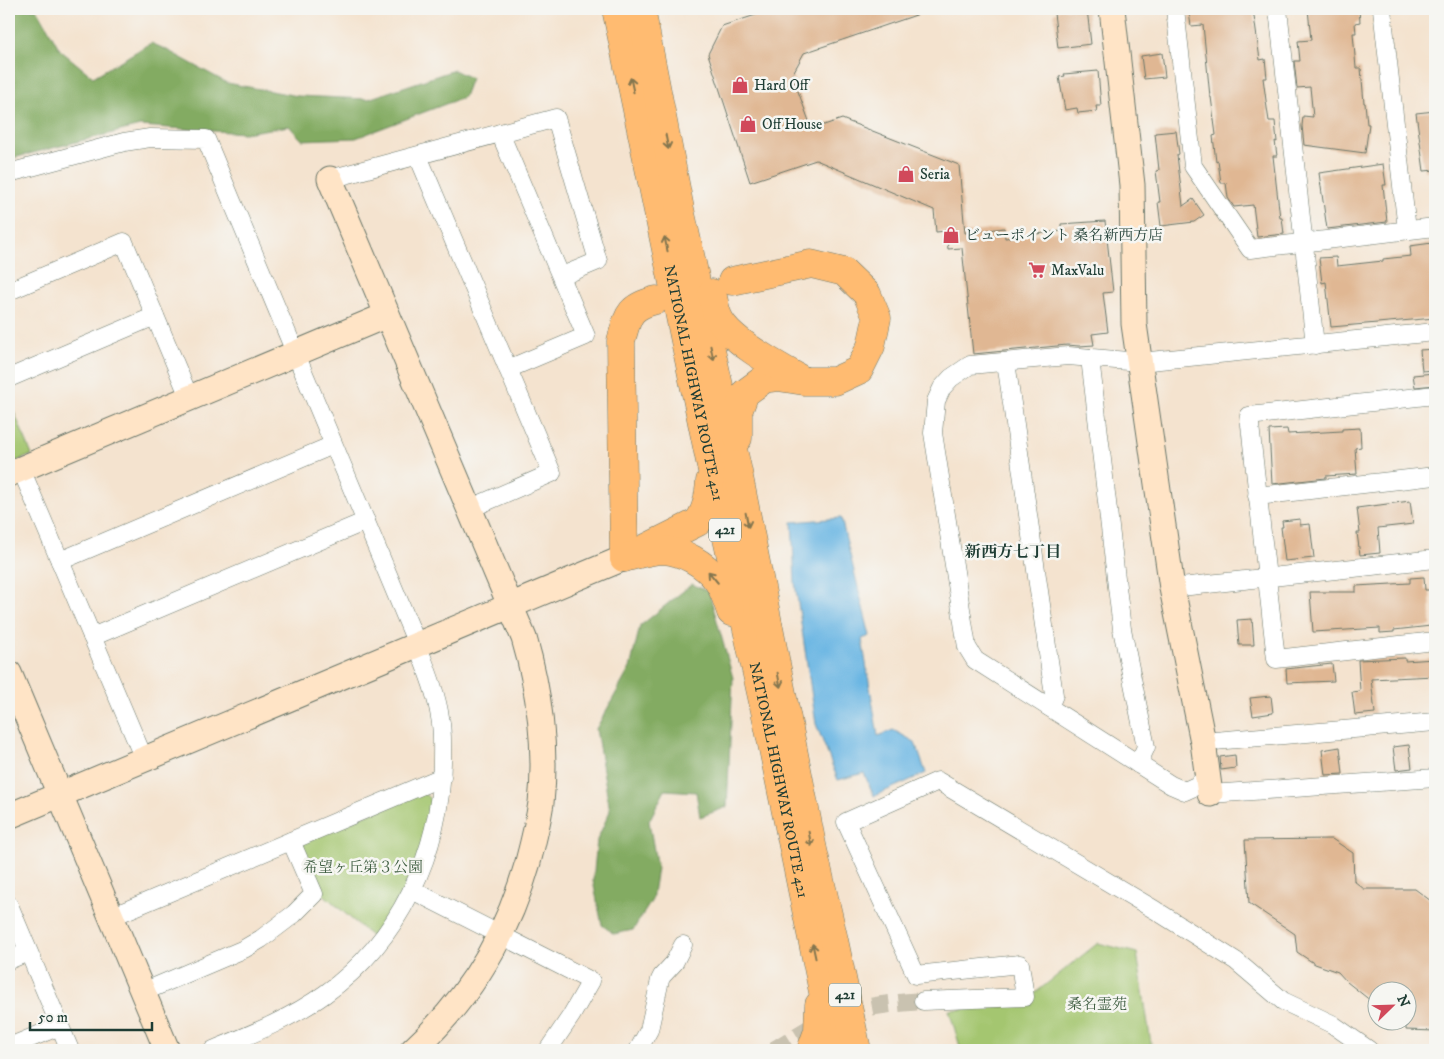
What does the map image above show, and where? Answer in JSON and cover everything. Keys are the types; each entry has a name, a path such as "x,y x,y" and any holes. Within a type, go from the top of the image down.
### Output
{"highway":[{"name":"NATIONAL HIGHWAY ROUTE 421","path":"616,9 835,1050"},
{"name":"NATIONAL HIGHWAY ROUTE 421","path":"641,9 680,208 738,472 811,841 857,1050"},
{"path":"680,208 698,235 718,317 732,334 771,362 804,381"},
{"path":"732,281 812,264 844,272 867,294 877,318 872,346 859,370 835,381 764,379 745,393 738,412 738,472"},
{"path":"624,558 621,341 628,316 643,303 656,300"},
{"path":"624,558 698,522 707,506 711,466"},
{"path":"624,558 650,551 673,551 693,560 714,576 724,593 734,620 746,668 766,720"},
{"path":"834,940 853,978 868,1038 876,1050"},
{"name":"421","path":"811,1050 818,1031 820,980"}],"street":[{"path":"1112,9 1132,185 1134,324 1172,588 1203,742 1209,786"},
{"path":"1174,9 1193,166 1250,249 1435,227"},
{"path":"1278,9 1315,345"},
{"path":"1382,9 1406,230"},
{"path":"413,1050 452,1010 469,989 484,967 501,935 520,888 532,847 541,803 541,736 535,682 524,638 330,179 556,118 598,262 562,276"},
{"path":"500,133 586,336 508,369"},
{"path":"9,173 124,142 150,138 206,139 418,644 431,680 440,717 442,752 440,803 430,846 412,890 390,927 356,967 333,987 292,1015 272,1026 213,1050"},
{"path":"418,156 552,473 469,509"},
{"path":"9,291 124,242 189,398"},
{"path":"144,759 60,561 15,472 386,315"},
{"path":"9,378 155,316"},
{"path":"1435,332 1140,362 1068,356 970,365 951,378 942,388 936,401 933,433 967,647 975,660 1171,785 1184,791 1196,786 1435,778"},
{"path":"1090,358 1122,629 1146,748 1138,764"},
{"path":"1006,362 1054,695 1049,707"},
{"path":"1435,395 1249,416 1276,659 1435,641"},
{"path":"60,561 334,446"},
{"path":"1257,496 1435,476"},
{"path":"92,637 366,521"},
{"path":"9,816 624,558"},
{"path":"1172,588 1435,559"},
{"path":"9,673 167,1050"},
{"path":"1203,742 1435,722"},
{"path":"111,917 442,777"},
{"path":"923,1001 1025,997 1020,964 916,975 846,822 938,780 1163,915 1236,961 1283,1001 1332,1024 1369,1050"},
{"path":"143,992 253,944 294,914 314,894 291,842"},
{"path":"412,890 591,980 571,1016 548,1050"},
{"path":"9,905 70,1050"},
{"path":"638,1050 649,1030 662,976 674,963 682,945"},
{"path":"9,960 28,952"},
{"path":"9,1047 60,1026"}],"green space":[{"path":"9,9 36,9 60,50 93,77 151,43 227,83 298,96 368,99 454,70 471,78 464,97 356,138 302,140 289,126 244,133 140,126 9,159"},
{"path":"9,400 32,455 9,464"},
{"path":"692,584 709,592 733,678 727,807 700,817 696,792 665,790 649,821 657,868 652,900 633,930 614,934 602,925 593,881 597,840 610,811 596,729 630,668 640,626"},
{"name":"希望ヶ丘第３公園","path":"422,791 432,801 417,859 399,899 372,937 322,893 302,849 305,841"},
{"name":"桑名霊苑","path":"1098,943 1137,953 1152,1050 961,1050 949,1010 1020,1005"}],"water":[{"path":"841,518 870,636 862,639 878,736 893,730 915,742 926,773 874,796 864,773 838,780 816,724 795,583 792,522"}],"building":[{"path":"774,9 927,9 928,11 804,53 792,75 812,129 842,119 959,165 965,233 1004,228 1005,238 1061,231 1061,224 1105,221 1113,292 1103,293 1108,332 1092,334 1094,345 1067,345 973,354 962,248 948,249 946,231 936,232 934,210 816,160 750,182 708,54 722,26"},
{"path":"1060,9 1087,9 1091,44 1058,48 1054,13"},
{"path":"1203,9 1253,9 1260,60 1265,59 1267,78 1263,78 1269,121 1275,121 1277,156 1273,156 1280,218 1282,218 1284,234 1257,237 1253,205 1234,207 1228,198 1226,183 1221,183 1213,136 1216,135 1203,25 1191,26 1189,12"},
{"path":"1308,9 1359,9 1360,22 1355,23 1356,33 1353,33 1356,68 1361,68 1367,124 1369,124 1365,153 1304,145 1303,116 1313,117 1310,87 1297,88 1294,61 1300,61 1298,41 1311,40"},
{"path":"1162,53 1165,77 1144,79 1141,56"},
{"path":"1098,71 1101,106 1096,106 1097,111 1078,113 1077,108 1065,110 1059,77 1065,76 1064,74"},
{"path":"1435,111 1435,170 1424,171 1416,113"},
{"path":"1176,131 1183,206 1193,199 1204,215 1194,222 1161,226 1156,171 1159,170 1155,133"},
{"path":"1383,164 1386,185 1383,185 1387,222 1327,229 1319,173"},
{"path":"1432,243 1435,270 1435,318 1331,327 1326,282 1322,283 1319,258 1336,257 1337,266 1383,261 1383,259 1411,256 1410,246"},
{"path":"1435,349 1435,370 1422,371 1420,350"},
{"path":"1434,373 1435,385 1415,387 1413,375"},
{"path":"1360,428 1361,447 1355,448 1357,474 1326,476 1326,478 1272,484 1269,430 1287,429 1288,434"},
{"path":"1410,501 1413,524 1378,528 1380,553 1360,555 1357,533 1360,533 1357,508"},
{"path":"1300,519 1300,525 1310,524 1314,558 1285,561 1282,521"},
{"path":"1424,577 1425,590 1430,590 1431,626 1380,633 1380,628 1313,632 1310,592 1356,592 1356,586 1410,583 1410,578"},
{"path":"1252,619 1254,645 1239,645 1237,620"},
{"path":"1405,658 1405,661 1434,659 1435,676 1371,679 1375,713 1355,715 1352,692 1360,691 1358,660"},
{"path":"1332,664 1334,681 1287,683 1286,669"},
{"path":"1271,696 1273,713 1253,716 1250,698"},
{"path":"1409,745 1412,768 1396,770 1393,747"},
{"path":"1340,747 1343,774 1325,775 1322,750"},
{"path":"1235,755 1236,768 1221,770 1220,757"},
{"path":"1332,839 1353,853 1354,881 1364,889 1415,889 1435,904 1435,1031 1416,1030 1416,982 1366,982 1366,997 1338,972 1315,964 1297,952 1295,934 1249,903 1245,840"}],"tunnel":[{"path":"774,1050 835,1016 878,1006 923,1001"}],"place":[{"name":"Hard Off","path":"740,85"},
{"name":"Off House","path":"748,124"},
{"name":"Seria","path":"906,174"},
{"name":"ビューポイント 桑名新西方店","path":"951,235"},
{"name":"MaxValu","path":"1037,270"}],"district":[{"name":"新西方七丁目","path":"1013,552"}]}
